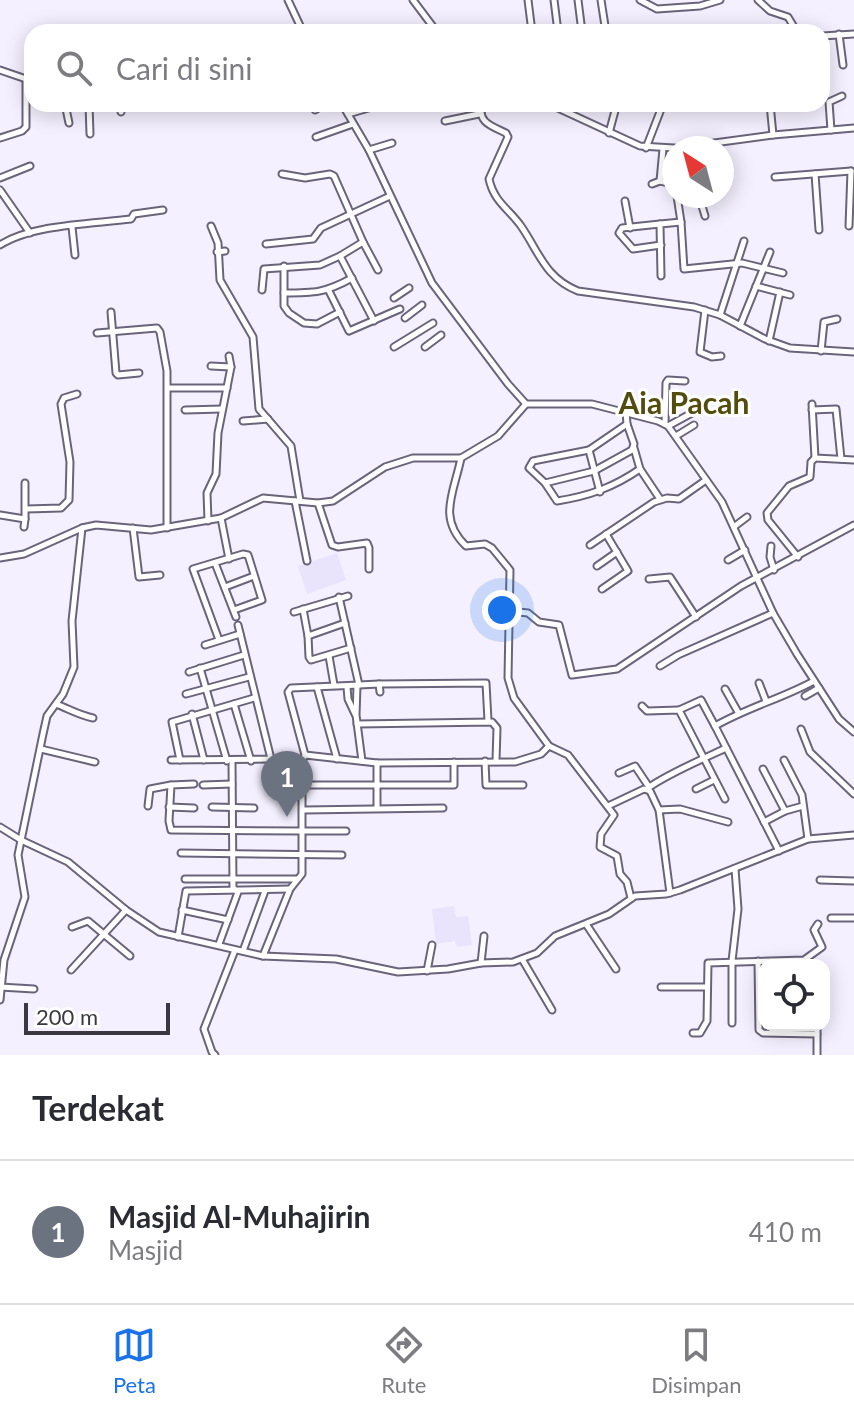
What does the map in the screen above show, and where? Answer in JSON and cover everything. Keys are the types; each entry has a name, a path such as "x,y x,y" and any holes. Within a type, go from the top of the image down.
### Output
{"street":[{"path":"288,0 299,24"},
{"path":"413,0 431,24"},
{"path":"528,0 531,24"},
{"path":"554,0 557,24"},
{"path":"578,0 581,24"},
{"path":"601,0 605,24"},
{"path":"640,0 657,9 700,6 720,0"},
{"path":"758,0 770,11 788,17 792,24"},
{"path":"839,34 843,65"},
{"path":"830,35 854,34"},
{"path":"0,70 24,78"},
{"path":"830,97 842,96"},
{"path":"0,138 22,131 26,127 27,112"},
{"path":"67,112 69,123"},
{"path":"89,112 90,134"},
{"path":"355,112 348,114 369,150 432,283 508,384 526,404 592,404 667,425 722,502 773,613 814,681 839,719 854,732"},
{"path":"566,112 646,148 662,149"},
{"path":"609,133 615,112"},
{"path":"646,148 660,112"},
{"path":"771,112 773,135"},
{"path":"830,112 831,130"},
{"path":"445,121 479,114 481,119 506,133 508,137 489,179 495,198 519,223 542,265 556,280 578,291 705,310 790,348 854,352"},
{"path":"316,137 353,124"},
{"path":"734,140 854,128"},
{"path":"369,150 392,143"},
{"path":"652,184 660,181 662,160"},
{"path":"0,178 30,166"},
{"path":"775,177 852,171 849,226"},
{"path":"282,174 305,178 332,174 378,270"},
{"path":"815,174 819,230"},
{"path":"0,190 30,233"},
{"path":"266,244 313,239 321,228 390,196"},
{"path":"625,201 630,228"},
{"path":"679,208 684,269 737,264 783,273"},
{"path":"703,208 705,216"},
{"path":"0,245 30,233 131,219 134,214 163,210"},
{"path":"661,245 633,249 619,233 622,228 681,222"},
{"path":"660,224 661,276"},
{"path":"211,226 217,238 220,280 253,337 259,409 291,446 307,561"},
{"path":"72,227 75,255"},
{"path":"720,315 744,241"},
{"path":"262,290 262,270 320,265 363,242"},
{"path":"217,252 225,251"},
{"path":"740,326 770,252"},
{"path":"340,256 374,321"},
{"path":"284,266 285,309 304,323 320,323 340,312"},
{"path":"284,293 318,294 352,278"},
{"path":"756,286 790,295"},
{"path":"394,298 409,288"},
{"path":"329,291 349,331 400,309"},
{"path":"769,341 780,292"},
{"path":"405,318 422,305"},
{"path":"705,310 700,352 712,357 721,356"},
{"path":"111,312 116,373 139,373"},
{"path":"821,351 824,322 837,319"},
{"path":"394,347 433,323"},
{"path":"97,333 159,330 168,388 167,528"},
{"path":"425,347 441,335"},
{"path":"208,521 207,493 216,474 222,409 231,367 229,356"},
{"path":"211,366 231,367"},
{"path":"667,425 666,383 668,380 685,381"},
{"path":"168,388 227,388"},
{"path":"26,509 61,508 69,500 70,462 61,404 66,397 77,394"},
{"path":"0,558 24,554 82,528 96,525 151,530 221,518 263,498 318,503 342,497 377,471 413,458 461,458 498,436 526,404"},
{"path":"667,425 703,407"},
{"path":"798,557 768,520 767,513 789,486 810,477 811,462 815,458 812,407 836,409 841,459"},
{"path":"185,410 222,409"},
{"path":"626,412 640,469 660,499"},
{"path":"243,421 269,419"},
{"path":"627,424 589,450 533,461 529,468 545,483 557,501 600,492 640,469"},
{"path":"676,436 694,425"},
{"path":"545,483 594,471 634,448"},
{"path":"589,450 600,492"},
{"path":"461,458 448,515 451,527 466,546 485,544 510,570 507,664 512,692 549,746 568,755 614,818 603,830 600,847 617,856 620,874 627,882 631,898"},
{"path":"815,458 854,460"},
{"path":"590,545 660,499 679,499 706,480"},
{"path":"24,527 25,483"},
{"path":"318,503 332,545 367,543 369,569"},
{"path":"0,515 25,519"},
{"path":"735,526 747,517"},
{"path":"221,518 229,559"},
{"path":"509,611 528,613 539,622 559,625 573,676 617,669 741,586 854,525"},
{"path":"0,1000 4,960 25,897 19,867 21,840 47,716 74,667 72,621 82,528"},
{"path":"133,528 139,577 160,575"},
{"path":"602,589 628,572 606,534"},
{"path":"771,546 774,570"},
{"path":"728,560 745,550"},
{"path":"597,566 617,552"},
{"path":"215,563 235,614 261,601 248,555 215,563 193,571 219,640"},
{"path":"225,587 254,576"},
{"path":"649,579 670,577 696,617"},
{"path":"294,612 348,596"},
{"path":"339,597 358,686 356,715 362,761"},
{"path":"303,609 309,659 313,661 352,648"},
{"path":"660,666 773,613"},
{"path":"308,636 345,623"},
{"path":"171,760 271,759 238,625"},
{"path":"205,645 240,634"},
{"path":"189,672 244,655"},
{"path":"329,656 334,685"},
{"path":"200,668 230,761 233,888 238,892"},
{"path":"186,694 249,677"},
{"path":"715,726 738,712 814,681"},
{"path":"263,956 290,889 302,874 302,762 305,755 288,692 291,688 486,683 488,721"},
{"path":"759,683 766,701"},
{"path":"379,684 380,692"},
{"path":"317,687 337,760"},
{"path":"347,687 348,699 356,715"},
{"path":"805,696 819,688"},
{"path":"725,689 738,712"},
{"path":"180,760 172,723 177,718 254,698"},
{"path":"642,706 647,711 679,710 701,700 779,851"},
{"path":"56,704 75,714 93,718"},
{"path":"234,704 251,761"},
{"path":"679,710 725,799"},
{"path":"192,714 204,760"},
{"path":"357,724 488,721 495,723 497,728 496,761"},
{"path":"801,729 810,752 854,794"},
{"path":"305,755 377,763 521,761 541,754 549,746"},
{"path":"607,806 726,748"},
{"path":"41,749 95,762"},
{"path":"784,760 801,791 808,839"},
{"path":"485,761 486,785 523,785"},
{"path":"303,785 454,785 454,762"},
{"path":"377,763 377,808"},
{"path":"619,773 635,766 659,810 670,893"},
{"path":"763,769 785,811"},
{"path":"696,789 714,780"},
{"path":"148,806 150,789 194,784"},
{"path":"203,785 232,784"},
{"path":"171,785 171,830 346,831"},
{"path":"764,822 803,806"},
{"path":"169,807 194,808"},
{"path":"212,807 254,808"},
{"path":"304,810 443,808"},
{"path":"659,810 680,809 728,822"},
{"path":"0,827 68,862 150,928 263,956 336,959 398,972 522,959 544,948 560,933 609,914 631,898 670,893 808,839 854,835"},
{"path":"181,853 342,855"},
{"path":"732,1023 732,961 738,909 735,869"},
{"path":"185,879 297,879"},
{"path":"820,880 854,881"},
{"path":"178,937 186,891 290,889"},
{"path":"215,1055 204,1029 265,891"},
{"path":"219,944 238,892"},
{"path":"71,970 126,910"},
{"path":"182,910 228,920"},
{"path":"831,918 854,918"},
{"path":"72,927 87,921 130,956"},
{"path":"586,924 616,969"},
{"path":"807,959 822,947 814,930 818,924"},
{"path":"481,963 484,936"},
{"path":"427,971 432,945"},
{"path":"522,959 552,1010"},
{"path":"700,962 758,961"},
{"path":"693,1033 700,1033 707,1021 708,963"},
{"path":"1,987 34,989"},
{"path":"661,987 707,987"},
{"path":"761,1031 817,1034 817,1055"}],"shaded area":[{"path":"337,553 346,580 307,594 298,566"},
{"path":"454,906 456,917 468,916 472,945 457,947 455,941 436,944 432,909"}],"place":[{"name":"Masjid Al-Muhajirin","path":"287,817"}],"district":[{"name":"Aia Pacah","path":"684,402"}]}
